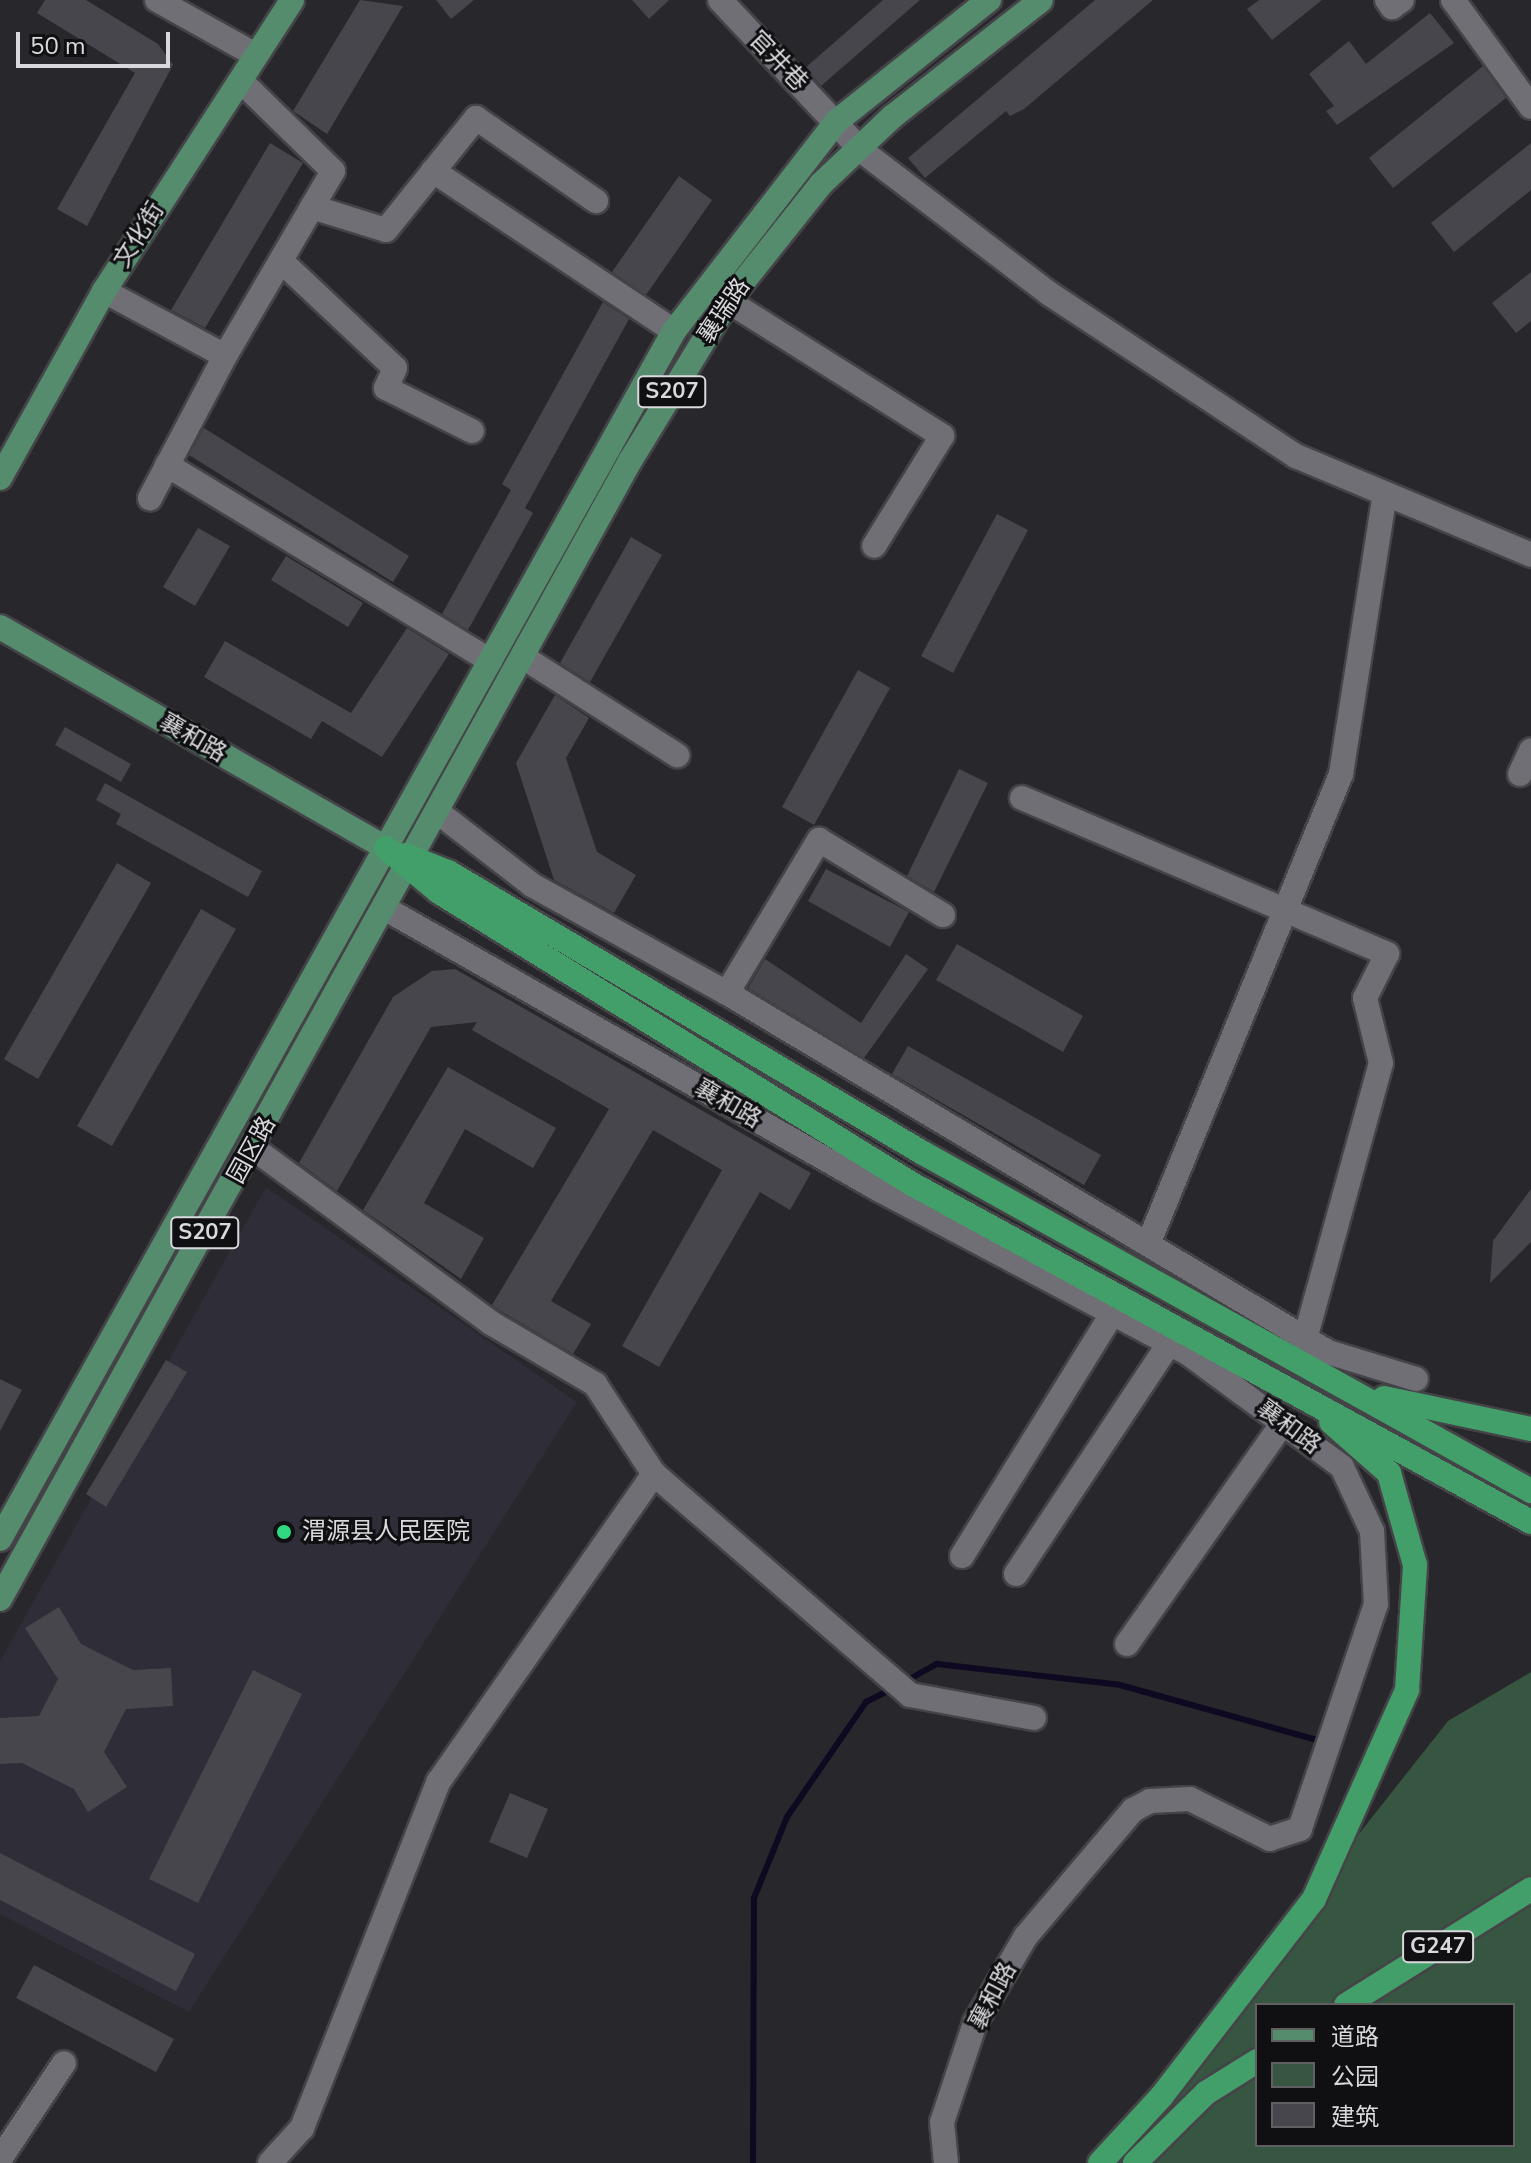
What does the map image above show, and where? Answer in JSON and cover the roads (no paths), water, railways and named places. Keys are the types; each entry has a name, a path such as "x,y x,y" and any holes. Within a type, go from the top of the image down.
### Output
{"highway":[{"path":"386,848 410,868 912,1184 1531,1522"},
{"path":"386,848 448,872 923,1153 1362,1394 1531,1491"},
{"path":"1100,2163 1161,2097 1314,1899 1407,1690 1415,1565 1389,1473 1296,1391"},
{"path":"1362,1394 1531,1429"},
{"name":"G247","path":"1349,2003 1531,1889"},
{"path":"1135,2163 1206,2093 1255,2062"}],"main road":[{"name":"文化街","path":"0,478 104,291 252,53 292,0"},
{"name":"襄瑞路","path":"386,848 674,331 836,122 989,0"},
{"name":"襄瑞路","path":"410,868 523,657 728,301 821,184 862,151 892,117 1041,0"},
{"name":"襄和路","path":"0,627 386,848"},
{"name":"园区路","path":"0,1539 386,848"},
{"name":"园区路","path":"0,1599 410,868"}],"street":[{"path":"157,0 252,53"},
{"name":"官井巷","path":"720,0 862,151 1050,294 1283,448 1531,555"},
{"path":"1387,0 1392,7 1402,0"},
{"path":"1453,0 1531,107"},
{"path":"150,498 225,356 333,171 248,88"},
{"path":"312,207 386,230 476,118 596,201"},
{"path":"433,171 674,331"},
{"path":"281,261 395,368 386,388 472,431"},
{"path":"104,291 225,356"},
{"path":"728,301 942,436 874,546"},
{"path":"167,465 490,661"},
{"path":"1149,1242 1284,904 1341,774 1385,494"},
{"path":"523,657 677,755"},
{"path":"1520,774 1531,750"},
{"path":"1022,798 1284,904 1387,954 1365,998 1381,1063 1305,1338"},
{"path":"439,813 532,885 727,993 1149,1242 1305,1338 1416,1379"},
{"path":"727,993 819,840 943,915"},
{"name":"襄和路","path":"386,909 1169,1344 1342,1467 1372,1531 1376,1604 1300,1829 1270,1839 1190,1799 1150,1801 1133,1810 1026,1936 975,2023 942,2122 946,2163"},
{"path":"253,1148 491,1323 595,1384 654,1474 891,1675 910,1695 1034,1718"},
{"path":"962,1556 1112,1314"},
{"path":"1016,1574 1169,1344"},
{"path":"1127,1644 1283,1423"},
{"path":"270,2163 302,2128 439,1781 654,1474"},
{"path":"0,2159 64,2063"}],"waterway":[{"path":"904,1682 937,1664 1120,1685 1324,1742"},
{"path":"753,2163 754,1898 787,1817 866,1702 891,1689"}],"place":[{"name":"渭源县人民医院","path":"284,1532"}]}
